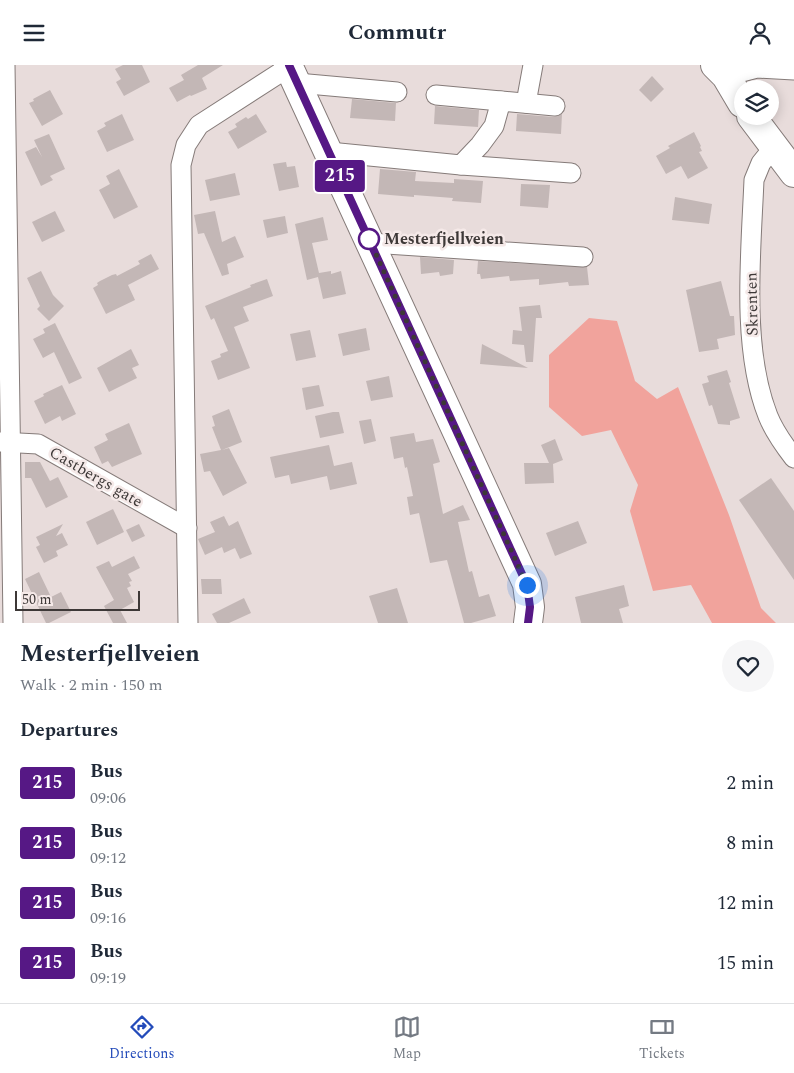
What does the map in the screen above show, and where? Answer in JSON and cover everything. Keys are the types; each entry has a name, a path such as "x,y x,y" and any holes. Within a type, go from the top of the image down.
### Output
{"main road":[{"path":"720,71 734,91"},
{"path":"292,72 527,585 530,607 528,623"},
{"path":"758,125 794,173"}],"street":[{"path":"5,65 5,442 13,623"},
{"path":"526,103 533,65"},
{"path":"720,71 757,68 794,70"},
{"path":"188,623 181,165 186,145 199,125 292,72 397,92"},
{"path":"436,95 555,106"},
{"path":"461,165 480,145 494,125 501,101"},
{"name":"Skrenten","path":"774,147 761,163 754,180 750,300 752,343 761,394 768,416 776,432 794,458"},
{"path":"329,152 461,165 571,173"},
{"path":"371,243 583,257"},
{"name":"Castbergs gate","path":"5,442 38,443 187,528"}],"shaded area":[{"path":"589,318 617,321 635,381 657,399 678,387 729,515 761,608 776,623 712,623 691,585 653,591 630,511 638,485 611,430 582,436 549,407 549,355"}],"building":[{"path":"123,65 142,65 150,82 124,96 116,82 121,79 115,69"},
{"path":"198,65 223,65 202,78 207,89 177,102 169,88 184,80 181,75"},
{"path":"652,76 664,89 651,102 639,90"},
{"path":"50,90 63,114 42,126 29,103"},
{"path":"352,99 396,103 395,121 350,118"},
{"path":"435,106 479,110 478,127 434,124"},
{"path":"122,114 134,140 107,152 97,131 106,126 104,123"},
{"path":"256,114 267,132 238,149 228,132 237,127 235,124 246,117 248,119"},
{"path":"517,114 554,117 562,114 561,134 516,131"},
{"path":"694,132 701,146 702,151 699,152 708,168 688,179 681,166 666,174 656,156 670,148 668,146"},
{"path":"49,134 65,169 50,176 53,180 41,186 25,152 36,147 42,157 34,140"},
{"path":"286,162 287,167 295,166 299,187 279,191 273,164"},
{"path":"119,169 138,207 114,219 99,190 110,184 106,176"},
{"path":"380,169 416,172 415,181 454,183 454,179 483,181 481,203 452,201 453,198 378,194"},
{"path":"235,173 240,195 210,201 205,180"},
{"path":"521,184 550,185 548,208 520,206"},
{"path":"675,197 712,204 709,224 672,220"},
{"path":"55,211 65,231 42,242 32,222"},
{"path":"215,211 222,242 235,236 244,257 227,264 229,274 222,276 204,233 198,234 194,215"},
{"path":"285,216 288,233 267,238 263,220"},
{"path":"323,217 328,240 312,243 319,273 331,271 331,274 341,271 346,294 323,299 318,277 307,280 295,224"},
{"path":"151,254 159,269 128,285 135,300 106,314 93,288 100,281 112,275 116,274 117,276 140,264 138,261"},
{"path":"420,257 454,260 453,274 440,276 439,272 421,274"},
{"path":"478,261 587,267 589,285 569,286 568,282 539,285 539,279 510,281 509,276 481,279 480,274 477,274"},
{"path":"41,271 53,295 64,306 49,321 37,309 40,306 27,278"},
{"path":"267,279 273,296 243,307 249,321 234,327 250,368 218,380 211,361 221,357 220,354 228,351 214,318 211,320 205,306"},
{"path":"721,281 730,316 734,316 735,335 717,339 719,349 699,352 686,290"},
{"path":"540,305 542,318 536,318 533,362 526,362 524,345 512,344 513,330 522,331 519,307"},
{"path":"55,323 82,378 69,384 54,352 43,358 33,339 45,333 43,329"},
{"path":"366,328 370,350 343,356 338,334"},
{"path":"310,330 316,357 296,361 290,334"},
{"path":"482,344 528,368 480,364"},
{"path":"131,349 139,365 132,368 137,378 109,392 97,368"},
{"path":"727,370 740,418 730,421 730,425 718,424 712,405 709,406 702,384 709,382 707,376"},
{"path":"389,376 393,397 371,401 366,381"},
{"path":"62,385 76,414 62,421 60,416 45,424 34,401 44,396 43,394"},
{"path":"319,385 324,406 306,410 302,388"},
{"path":"229,409 242,442 222,450 229,448 247,483 223,496 210,471 204,472 200,454 221,450 212,427 215,426 212,416"},
{"path":"339,412 344,433 320,438 315,416"},
{"path":"371,419 376,441 364,444 359,421"},
{"path":"129,423 142,454 112,467 108,461 102,464 94,447 108,440 105,434"},
{"path":"414,433 416,442 433,439 440,462 433,464 443,514 463,505 470,520 458,522 469,572 472,571 479,597 489,594 496,616 464,623 447,560 430,563 419,513 410,515 407,497 413,496 407,467 405,468 403,457 394,459 390,437"},
{"path":"555,439 563,460 553,464 554,483 525,484 524,463 549,463 541,445"},
{"path":"329,445 334,466 352,462 357,484 330,490 327,476 291,484 289,475 275,478 270,457"},
{"path":"25,462 40,462 50,481 58,477 68,497 46,508 31,478 25,478"},
{"path":"771,478 794,511 794,580 739,500"},
{"path":"113,509 124,532 97,545 86,522"},
{"path":"224,516 229,526 238,521 252,554 240,559 235,548 224,553 222,547 205,555 198,539 215,532 210,522"},
{"path":"578,521 587,543 555,556 546,533"},
{"path":"63,524 56,536 62,533 68,545 56,551 58,556 44,563 36,547 40,545 36,537"},
{"path":"139,524 145,536 132,542 126,530"},
{"path":"134,556 140,568 128,574 132,581 129,582 131,586 127,588 134,602 120,610 127,623 113,623 104,606 114,600 96,567 109,561 112,567"},
{"path":"39,572 51,597 61,592 71,612 49,623 46,623 25,579"},
{"path":"201,579 221,579 222,594 202,594"},
{"path":"624,585 629,606 619,609 623,623 581,623 575,597"},
{"path":"397,588 408,623 378,623 369,596"},
{"path":"244,598 251,613 229,623 217,623 212,614"}],"bus line":[{"name":"215","path":"289,65 527,585 530,607 528,623"}],"place":[{"name":"Mesterfjellveien","path":"369,239"}],"route":[{"path":"369,239 527,585"}]}
